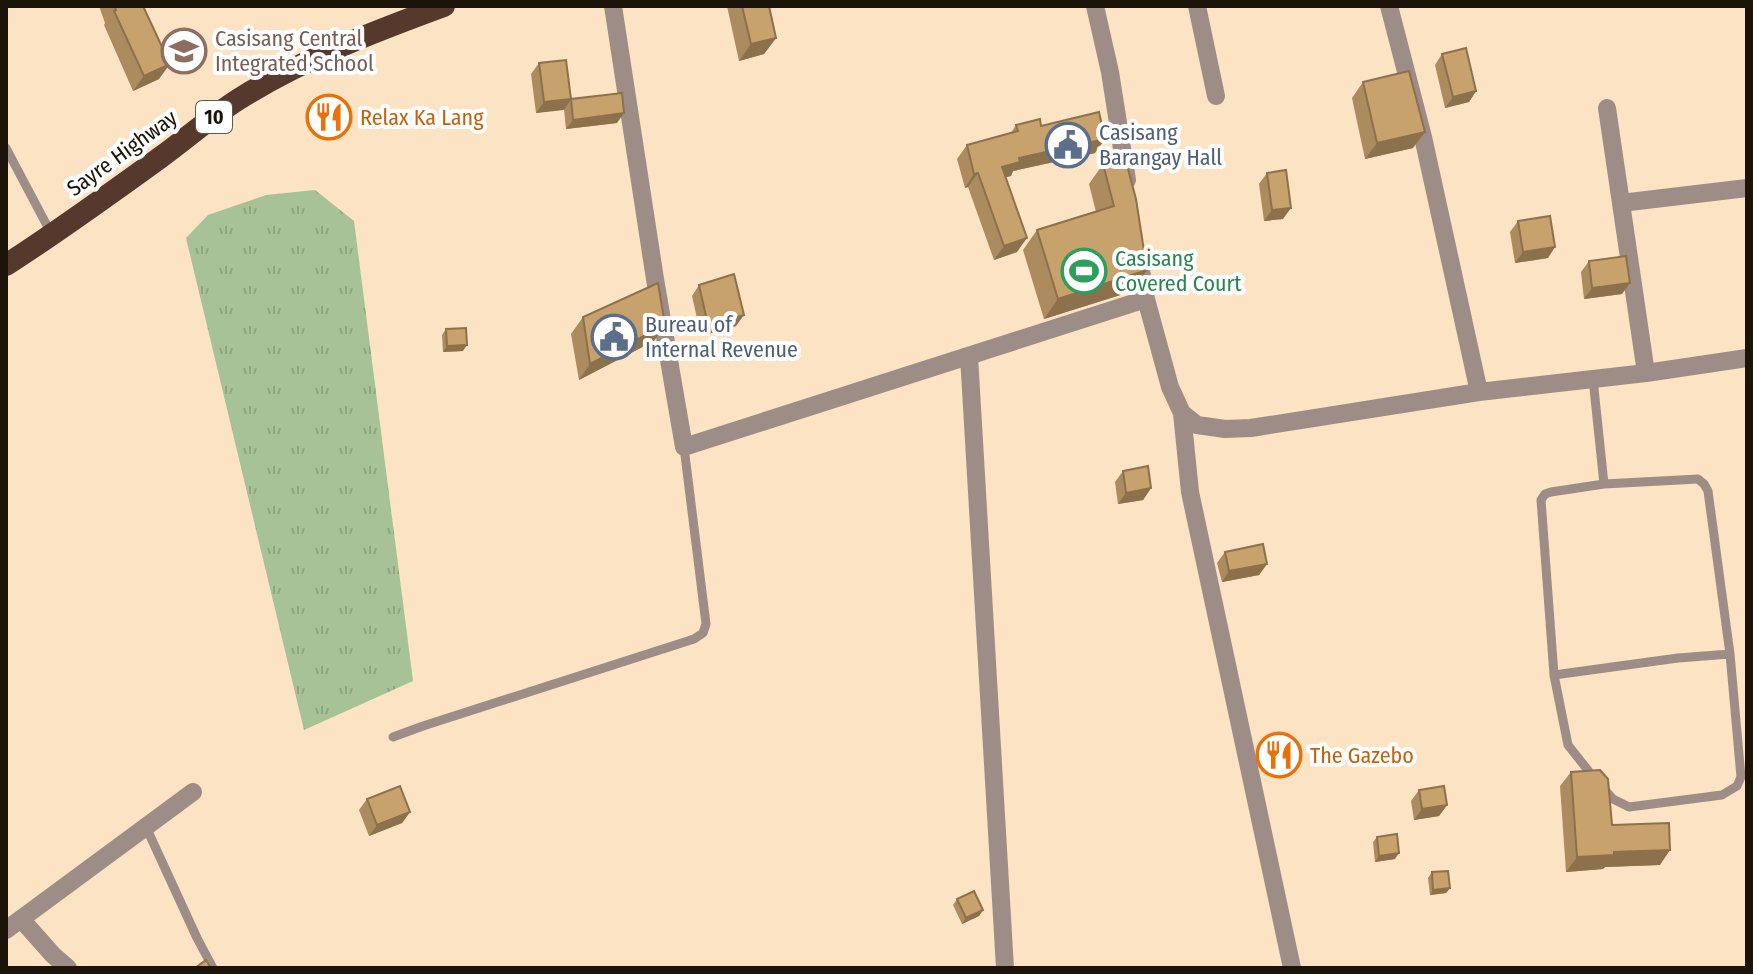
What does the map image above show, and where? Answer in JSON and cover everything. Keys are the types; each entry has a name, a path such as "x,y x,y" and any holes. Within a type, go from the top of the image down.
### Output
{"highway":[{"name":"Sayre Highway","path":"6,265 236,101 284,72 444,6"}],"street":[{"path":"613,6 684,447 1146,299"},
{"path":"1095,6 1110,72 1129,193"},
{"path":"1197,6 1216,96"},
{"path":"1389,6 1423,137 1479,392"},
{"path":"1607,108 1646,373"},
{"path":"1621,203 1747,188"},
{"path":"1136,238 1146,299 1170,387 1182,413 1190,492 1292,968"},
{"path":"969,356 1005,968"},
{"path":"1182,413 1197,425 1225,429 1251,428 1479,392 1747,358"},
{"path":"68,968 13,925 193,792"}],"lane":[{"path":"6,148 52,235"},
{"path":"1593,379 1604,484"},
{"path":"393,737 694,639 703,633 706,624 684,447"},
{"path":"1698,479 1704,484 1708,491 1730,654 1741,777 1737,786 1722,795 1629,807 1613,799 1568,745 1554,675 1541,500 1545,494 1604,484 1698,479"},
{"path":"1554,675 1730,654"},
{"path":"146,827 213,968"}],"green space":[{"path":"315,190 354,221 413,681 304,730 186,238 208,215 266,195"}],"building":[{"path":"115,6 143,6 170,64 144,76 114,11"},
{"path":"742,6 769,6 776,38 751,44"},
{"path":"1466,48 1476,91 1453,97 1442,54"},
{"path":"566,60 571,99 544,102 539,63"},
{"path":"1409,71 1425,132 1377,143 1363,82"},
{"path":"622,93 624,113 573,120 571,99"},
{"path":"1099,112 1105,139 1019,158 1020,162 1002,167 1027,238 1004,246 978,173 974,174 967,145 1018,131 1016,125 1040,119 1041,126"},
{"path":"1125,158 1136,199 1147,270 1058,299 1037,230 1114,206 1103,164"},
{"path":"1286,170 1291,208 1272,210 1267,173"},
{"path":"1550,216 1555,247 1523,252 1518,221"},
{"path":"1626,256 1630,283 1592,288 1589,261"},
{"path":"734,274 744,315 708,325 699,285"},
{"name":"Bureau of Internal Revenue","path":"658,283 665,325 590,364 583,317"},
{"path":"466,328 467,345 447,346 446,329"},
{"path":"1148,466 1151,488 1126,493 1123,471"},
{"path":"1263,544 1267,564 1229,571 1225,552"},
{"path":"1600,770 1608,779 1612,825 1669,823 1670,850 1577,857 1571,772"},
{"path":"400,786 410,812 377,825 367,799"},
{"path":"1444,786 1447,805 1422,809 1419,790"},
{"path":"1397,834 1399,853 1379,856 1377,837"},
{"path":"1448,871 1450,888 1433,890 1432,872"},
{"path":"974,891 983,910 966,918 957,899"},
{"path":"206,960 211,968 195,968"}],"place":[{"name":"Casisang Central Integrated School","path":"184,51"},
{"name":"Relax Ka Lang","path":"329,117"},
{"name":"Casisang Barangay Hall","path":"1068,145"},
{"name":"Casisang Covered Court","path":"1084,271"},
{"name":"Bureau of Internal Revenue","path":"614,337"},
{"name":"The Gazebo","path":"1279,755"}]}
